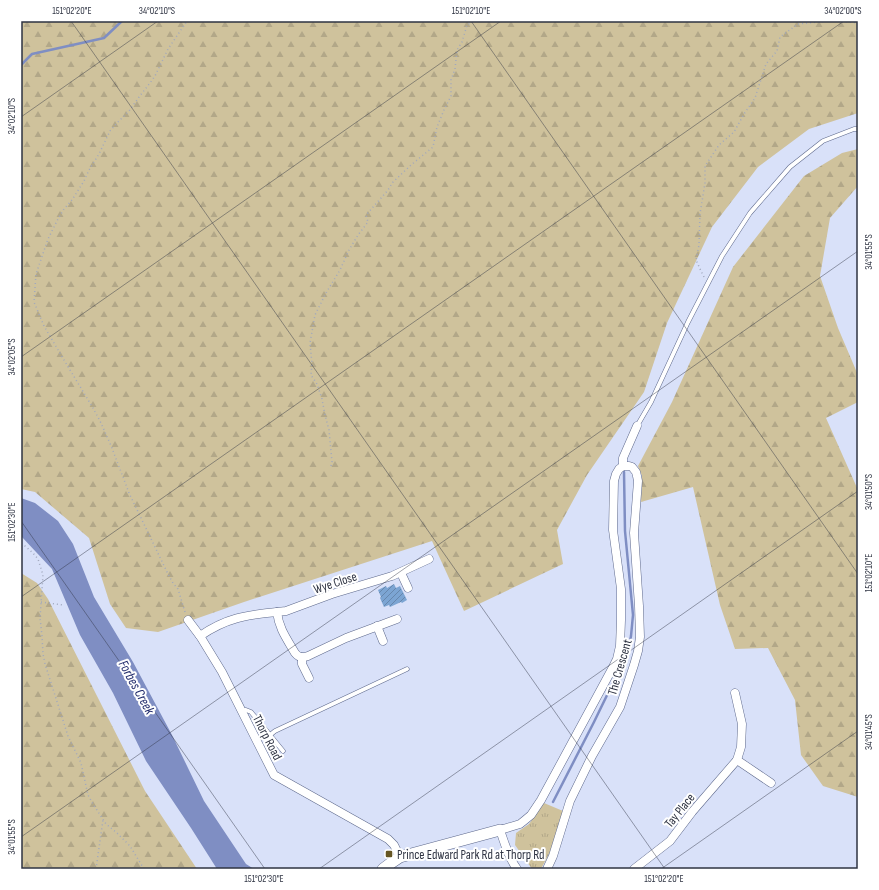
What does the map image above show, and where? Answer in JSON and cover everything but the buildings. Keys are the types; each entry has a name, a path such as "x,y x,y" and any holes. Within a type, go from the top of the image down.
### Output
{"street":[{"name":"The Crescent","path":"623,466 623,458 637,426"},
{"name":"The Crescent","path":"500,830 520,824 531,815 541,800 619,653 621,589 613,530 614,481 619,469 623,466 632,467 636,472 638,481 634,533 639,606 640,637 638,651 620,707 592,756 570,801 553,856 547,869"},
{"name":"Wye Close","path":"200,636 211,628 231,620 252,615 286,611 332,594 401,573 429,559"},
{"path":"401,573 408,588"},
{"path":"277,612 282,631 295,654 302,657 308,656 346,638 397,619"},
{"name":"Thorp Road","path":"188,620 200,636 222,672 274,775 388,839 394,845 400,857"},
{"path":"377,626 383,641"},
{"path":"302,657 302,664 309,678"},
{"name":"Tay Place","path":"634,869 670,841 692,812 737,760 741,747 742,724 735,693"},
{"path":"737,760 771,783"},
{"path":"383,869 400,857 500,830 512,863 517,869"}],"lane":[{"path":"637,426 651,402 688,322 722,256 750,213 790,167 823,141 854,129 858,129"},
{"path":"270,735 275,731 407,669"},
{"path":"242,712 246,710 251,712 283,751"}],"path":[{"path":"187,21 168,49 150,83 129,111 110,131 88,170 84,181 58,219 48,240 36,274 34,302 44,326 93,408 112,448 129,493 168,574 178,589 188,620"},
{"path":"331,466 332,462 329,430 319,388 311,375 312,364 310,343 315,315 340,270 349,250 368,222 366,215 393,182 410,165 433,147 437,127 451,96 457,50 462,42 467,25 474,21"},
{"path":"708,283 696,260 699,245 700,214 705,183 705,166 719,145 734,132 755,98 766,64 777,51 780,37 798,24 830,21"},
{"path":"838,21 858,23"},
{"path":"21,544 33,553 38,559 41,567 43,575 40,618 45,664 68,736 81,763 88,795 95,809 106,824 130,846 144,869"},
{"path":"41,602 63,605"},
{"path":"96,869 103,820"}],"green space":[{"path":"21,21 858,21 858,113 809,129 758,167 712,227 667,323 644,392 587,475 557,530 563,564 464,611 432,541 244,602 158,632 126,628 110,604 89,538 35,492 21,489"},
{"path":"858,149 858,186 830,218 820,276 838,328 858,375 858,402 826,418 858,490 858,797 823,786 801,755 795,700 768,648 735,649 720,605 693,487 641,502 642,476 638,466 672,402 733,267 804,176 842,153"},
{"path":"21,573 37,583 48,599 145,791 197,869 21,869"},
{"path":"544,803 563,811 550,852 541,869 532,869 515,845 516,833 529,824"}],"water":[{"name":"Forbes Creek","path":"21,498 35,503 58,521 73,544 94,597 133,662 172,735 204,801 246,864 254,869 217,869 146,761 113,693 80,635 52,569 21,536"}],"waterway":[{"name":"Forbes Creek","path":"21,65 32,54 104,38 122,21"},
{"path":"553,802 628,652 633,615 625,531 624,472"}],"place":[{"name":"Prince Edward Park Rd at Thorp Rd","path":"389,854"}]}
